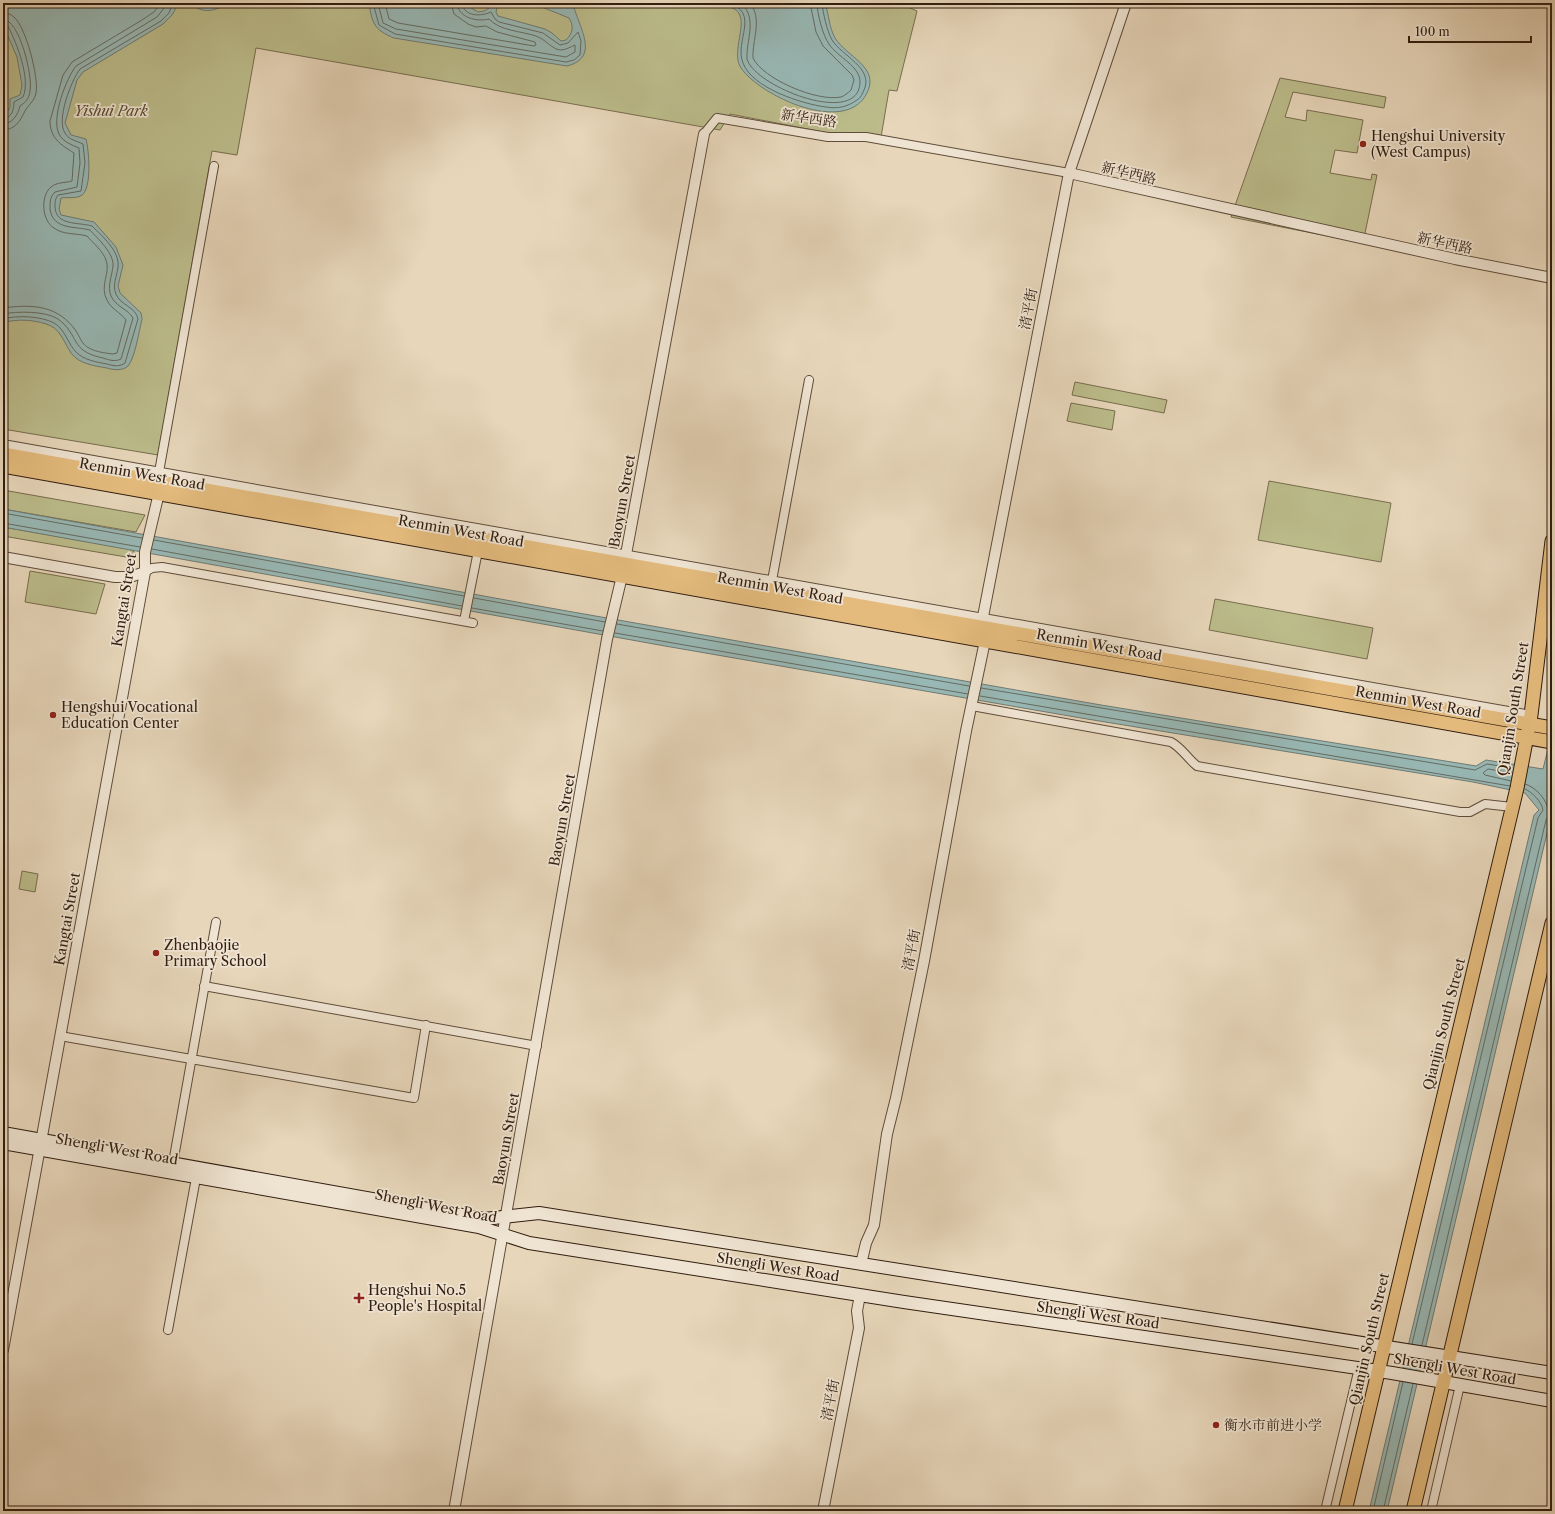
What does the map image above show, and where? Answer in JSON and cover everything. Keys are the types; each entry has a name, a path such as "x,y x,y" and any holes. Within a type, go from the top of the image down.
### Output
{"main road":[{"name":"Renmin West Road","path":"3,454 624,565 985,641 1552,742"},
{"name":"Renmin West Road","path":"3,466 478,551 624,565 771,585 1533,722 1552,728"},
{"name":"Qianjin South Street","path":"1345,1511 1378,1371 1390,1346 1513,805 1522,758 1532,738 1552,541"},
{"path":"1413,1511 1552,923"},
{"name":"Shengli West Road","path":"3,1133 40,1145 196,1178 479,1227 529,1243 860,1295 1392,1373 1552,1401"},
{"name":"Shengli West Road","path":"3,1143 40,1145 173,1163 484,1219 539,1213 1429,1352 1552,1373"}],"street":[{"name":"清平街","path":"981,623 1069,173 1126,3"},
{"name":"新华西路","path":"704,134 717,118 828,136 866,137 1069,173 1455,259 1552,278"},
{"name":"Baoyun Street","path":"454,1511 612,615 624,565 704,134"},
{"path":"159,472 214,166"},
{"path":"771,585 809,380"},
{"path":"3,444 159,472 624,565"},
{"name":"Kangtai Street","path":"3,1350 145,572 150,526 159,493"},
{"path":"465,617 478,551"},
{"path":"3,557 115,577 130,577 152,568 162,567 465,617 473,623"},
{"name":"清平街","path":"861,1264 866,1244 874,1225 887,1134 896,1098 923,967 966,731 985,641"},
{"path":"972,704 1171,742 1181,748 1187,758 1197,766 1460,812 1470,812 1486,804 1513,805"},
{"path":"173,1163 216,922"},
{"path":"204,986 536,1046"},
{"path":"60,1036 414,1098 426,1025"},
{"path":"168,1330 196,1178"},
{"name":"清平街","path":"823,1511 859,1328 857,1311 860,1295"},
{"path":"1325,1511 1359,1368"},
{"path":"1431,1511 1460,1385"}],"green space":[{"name":"Yishui Park","path":"3,3 899,3 917,11 897,91 889,90 880,143 730,114 720,130 256,48 237,155 212,151 158,455 3,429"},
{"path":"1280,78 1386,97 1384,108 1293,92 1285,117 1306,121 1307,110 1363,120 1357,153 1335,150 1330,173 1371,180 1372,174 1377,175 1363,243 1231,217"},
{"path":"1075,382 1167,400 1164,413 1072,395"},
{"path":"1071,403 1115,411 1112,430 1067,421"},
{"path":"1269,481 1391,503 1381,562 1258,540"},
{"path":"3,490 145,515 136,532 3,509"},
{"path":"3,527 130,549 137,554 136,557 132,558 3,536"},
{"path":"30,571 105,584 96,614 25,602"},
{"path":"1215,599 1373,628 1367,659 1209,630"},
{"path":"22,871 38,874 35,892 19,889"}],"water":[{"path":"3,3 179,3 172,15 163,24 83,72 77,80 65,123 71,135 86,139 89,168 87,185 82,195 61,198 59,209 61,215 94,222 116,247 123,265 118,286 120,293 141,313 142,319 135,351 128,366 123,369 115,370 88,364 78,360 71,353 58,331 46,324 21,320 3,323 3,116 10,108 10,99 20,95 22,85 17,57 3,25"},
{"path":"190,3 229,3 214,10 205,10 195,7"},
{"path":"369,3 463,3 478,12 489,8 491,3 498,3 496,12 498,16 545,29 561,41 566,40 570,35 572,24 569,18 532,3 573,3 585,39 585,48 583,55 577,62 567,66 394,38 382,32 375,25 371,16"},
{"path":"654,3 685,3 674,8"},
{"path":"710,3 825,3 831,30 835,38 840,45 866,69 870,84 867,93 856,105 841,111 823,111 803,107 784,100 766,90 751,79 741,68 738,61 738,46 741,29 740,15 733,8"},
{"path":"3,509 550,608 1101,705 1476,766 1486,760 1543,769 1552,733 1552,812 1387,1511 1369,1511 1534,815 1539,810 1525,793 1473,782 1081,718 665,646 3,527"}],"place":[{"name":"Hengshui University (West Campus)","path":"1363,144"},
{"name":"Hengshui Vocational Education Center","path":"53,715"},
{"name":"Zhenbaojie Primary School","path":"156,953"},
{"name":"Hengshui No.5 People's Hospital","path":"359,1298"},
{"name":"衡水市前进小学","path":"1216,1425"}]}
